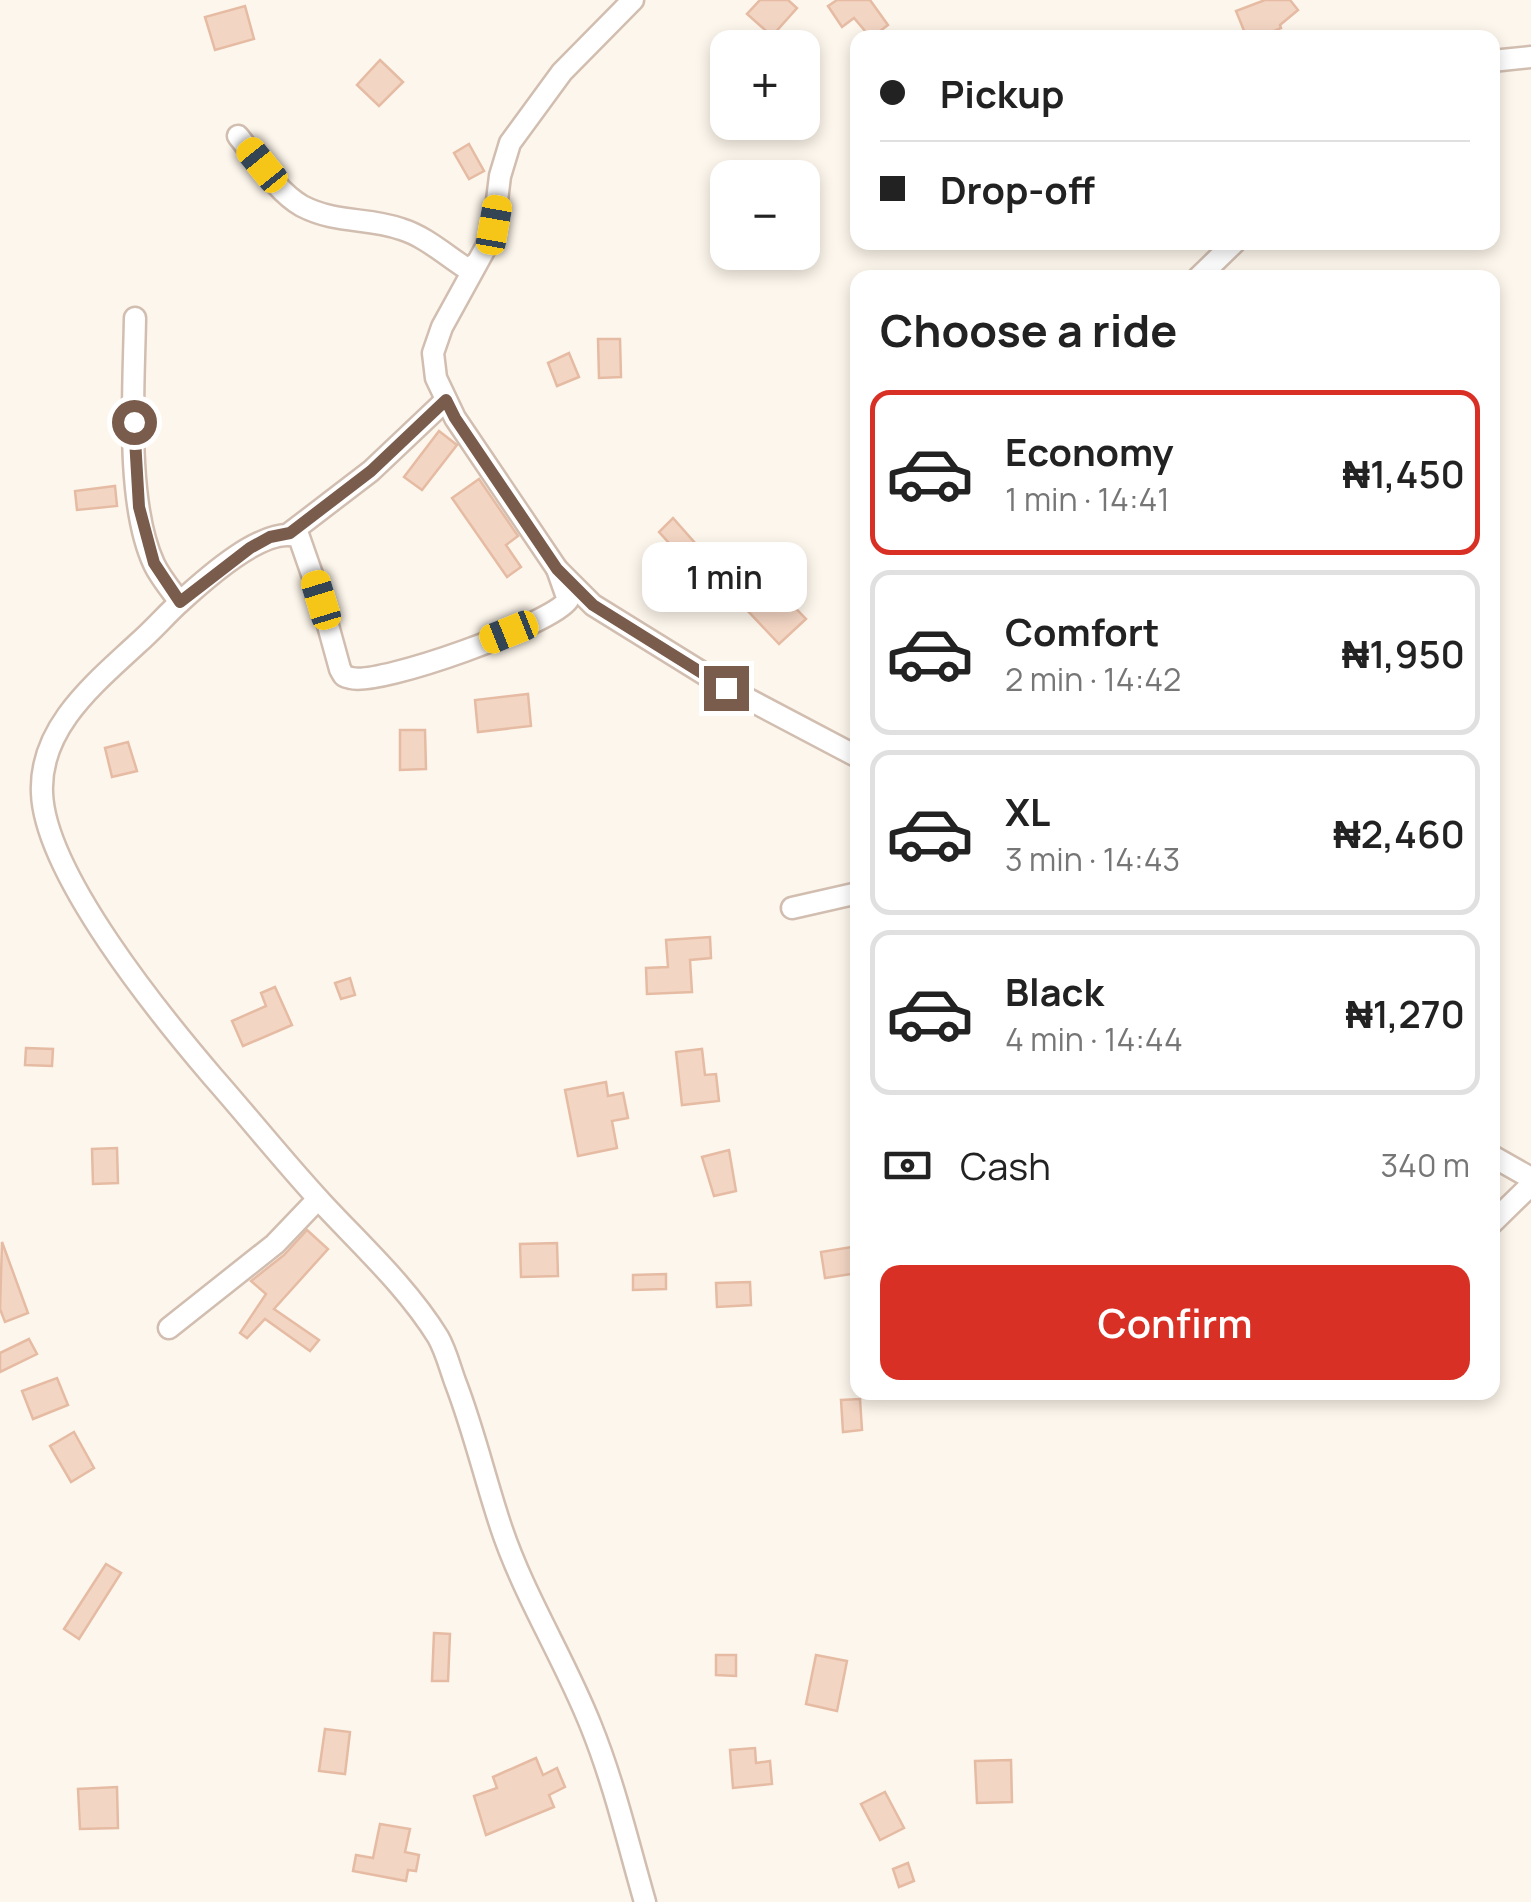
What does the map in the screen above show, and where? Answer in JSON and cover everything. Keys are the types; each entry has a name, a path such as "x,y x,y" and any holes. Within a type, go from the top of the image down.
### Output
{"street":[{"path":"633,0 562,72 510,143 486,247 442,327 433,353 436,378 455,418 557,569 593,605 726,688 850,754"},
{"path":"1500,60 1531,57"},
{"path":"238,136 285,193 302,206 342,221 378,222 405,230 469,270 475,264"},
{"path":"1206,270 1227,250"},
{"path":"135,318 134,452 139,507 154,563 180,602"},
{"path":"446,400 371,471 290,533 270,537 250,548 180,602 98,680 67,715 46,753 42,794 58,854 103,932 158,1010 318,1199 417,1306 440,1341 521,1580 592,1728 646,1902"},
{"path":"290,533 299,536 304,546 340,668 344,676 352,679 401,672 540,620 568,600 557,569"},
{"path":"792,908 850,895"},
{"path":"1500,1161 1531,1178"},
{"path":"1500,1215 1531,1186"},
{"path":"169,1328 274,1244 318,1199"}],"building":[{"path":"760,0 788,0 797,8 777,30 765,30 747,14"},
{"path":"837,0 870,0 888,25 881,30 864,30 854,18 842,27 828,6"},
{"path":"1265,0 1290,0 1298,10 1276,30 1244,30 1236,11"},
{"path":"245,6 254,39 215,50 205,17"},
{"path":"380,60 403,82 379,106 357,85"},
{"path":"469,144 484,171 469,179 454,153"},
{"path":"598,339 620,339 621,377 599,378"},
{"path":"569,353 579,377 557,386 548,363"},
{"path":"439,431 457,445 422,490 404,477"},
{"path":"479,479 518,536 506,545 521,567 507,577 452,498"},
{"path":"115,486 117,506 77,510 75,491"},
{"path":"673,518 695,543 681,556 659,532"},
{"path":"772,584 806,619 779,644 746,609"},
{"path":"528,694 531,726 478,732 475,700"},
{"path":"400,730 425,730 426,769 400,770"},
{"path":"128,742 137,771 112,777 105,748"},
{"path":"710,937 711,958 690,960 692,992 647,994 646,968 668,967 666,940"},
{"path":"350,978 355,995 341,999 335,983"},
{"path":"275,987 292,1025 243,1046 232,1021 266,1006 261,993"},
{"path":"26,1048 53,1049 52,1066 25,1065"},
{"path":"702,1049 705,1075 716,1074 719,1101 682,1105 676,1052"},
{"path":"606,1082 608,1096 623,1093 628,1118 612,1121 617,1148 578,1156 565,1090"},
{"path":"117,1148 118,1183 93,1184 92,1149"},
{"path":"729,1150 736,1191 714,1196 702,1157"},
{"path":"307,1230 328,1249 274,1309 319,1340 310,1351 265,1319 247,1338 240,1333 266,1294 251,1281"},
{"path":"2,1242 28,1313 5,1322 0,1309"},
{"path":"557,1243 558,1276 521,1277 520,1244"},
{"path":"850,1247 850,1274 825,1278 821,1252"},
{"path":"666,1274 666,1289 633,1290 633,1275"},
{"path":"750,1282 751,1305 717,1307 716,1283"},
{"path":"29,1339 37,1354 0,1372 0,1353"},
{"path":"57,1378 68,1405 33,1419 22,1391"},
{"path":"841,1400 860,1400 862,1430 843,1432"},
{"path":"74,1432 94,1468 71,1482 50,1446"},
{"path":"106,1564 121,1573 79,1639 64,1629"},
{"path":"434,1633 450,1634 448,1681 432,1681"},
{"path":"716,1655 736,1655 736,1676 716,1675"},
{"path":"816,1655 847,1661 837,1711 806,1704"},
{"path":"325,1729 350,1732 345,1774 319,1771"},
{"path":"755,1748 756,1763 770,1761 772,1784 733,1788 730,1750"},
{"path":"536,1758 543,1775 557,1768 565,1787 549,1795 554,1807 486,1835 474,1796 497,1788 493,1777"},
{"path":"1011,1760 1012,1802 977,1803 975,1761"},
{"path":"117,1787 118,1828 80,1829 78,1789"},
{"path":"885,1792 904,1828 880,1840 861,1804"},
{"path":"380,1824 410,1829 405,1852 419,1855 416,1871 408,1870 406,1881 353,1871 356,1855 373,1858"},
{"path":"908,1863 914,1881 899,1887 893,1869"}],"route":[{"path":"134,422 139,507 154,563 180,602 250,548 270,537 290,533 371,471 446,400 557,569 593,605 726,688"}]}
